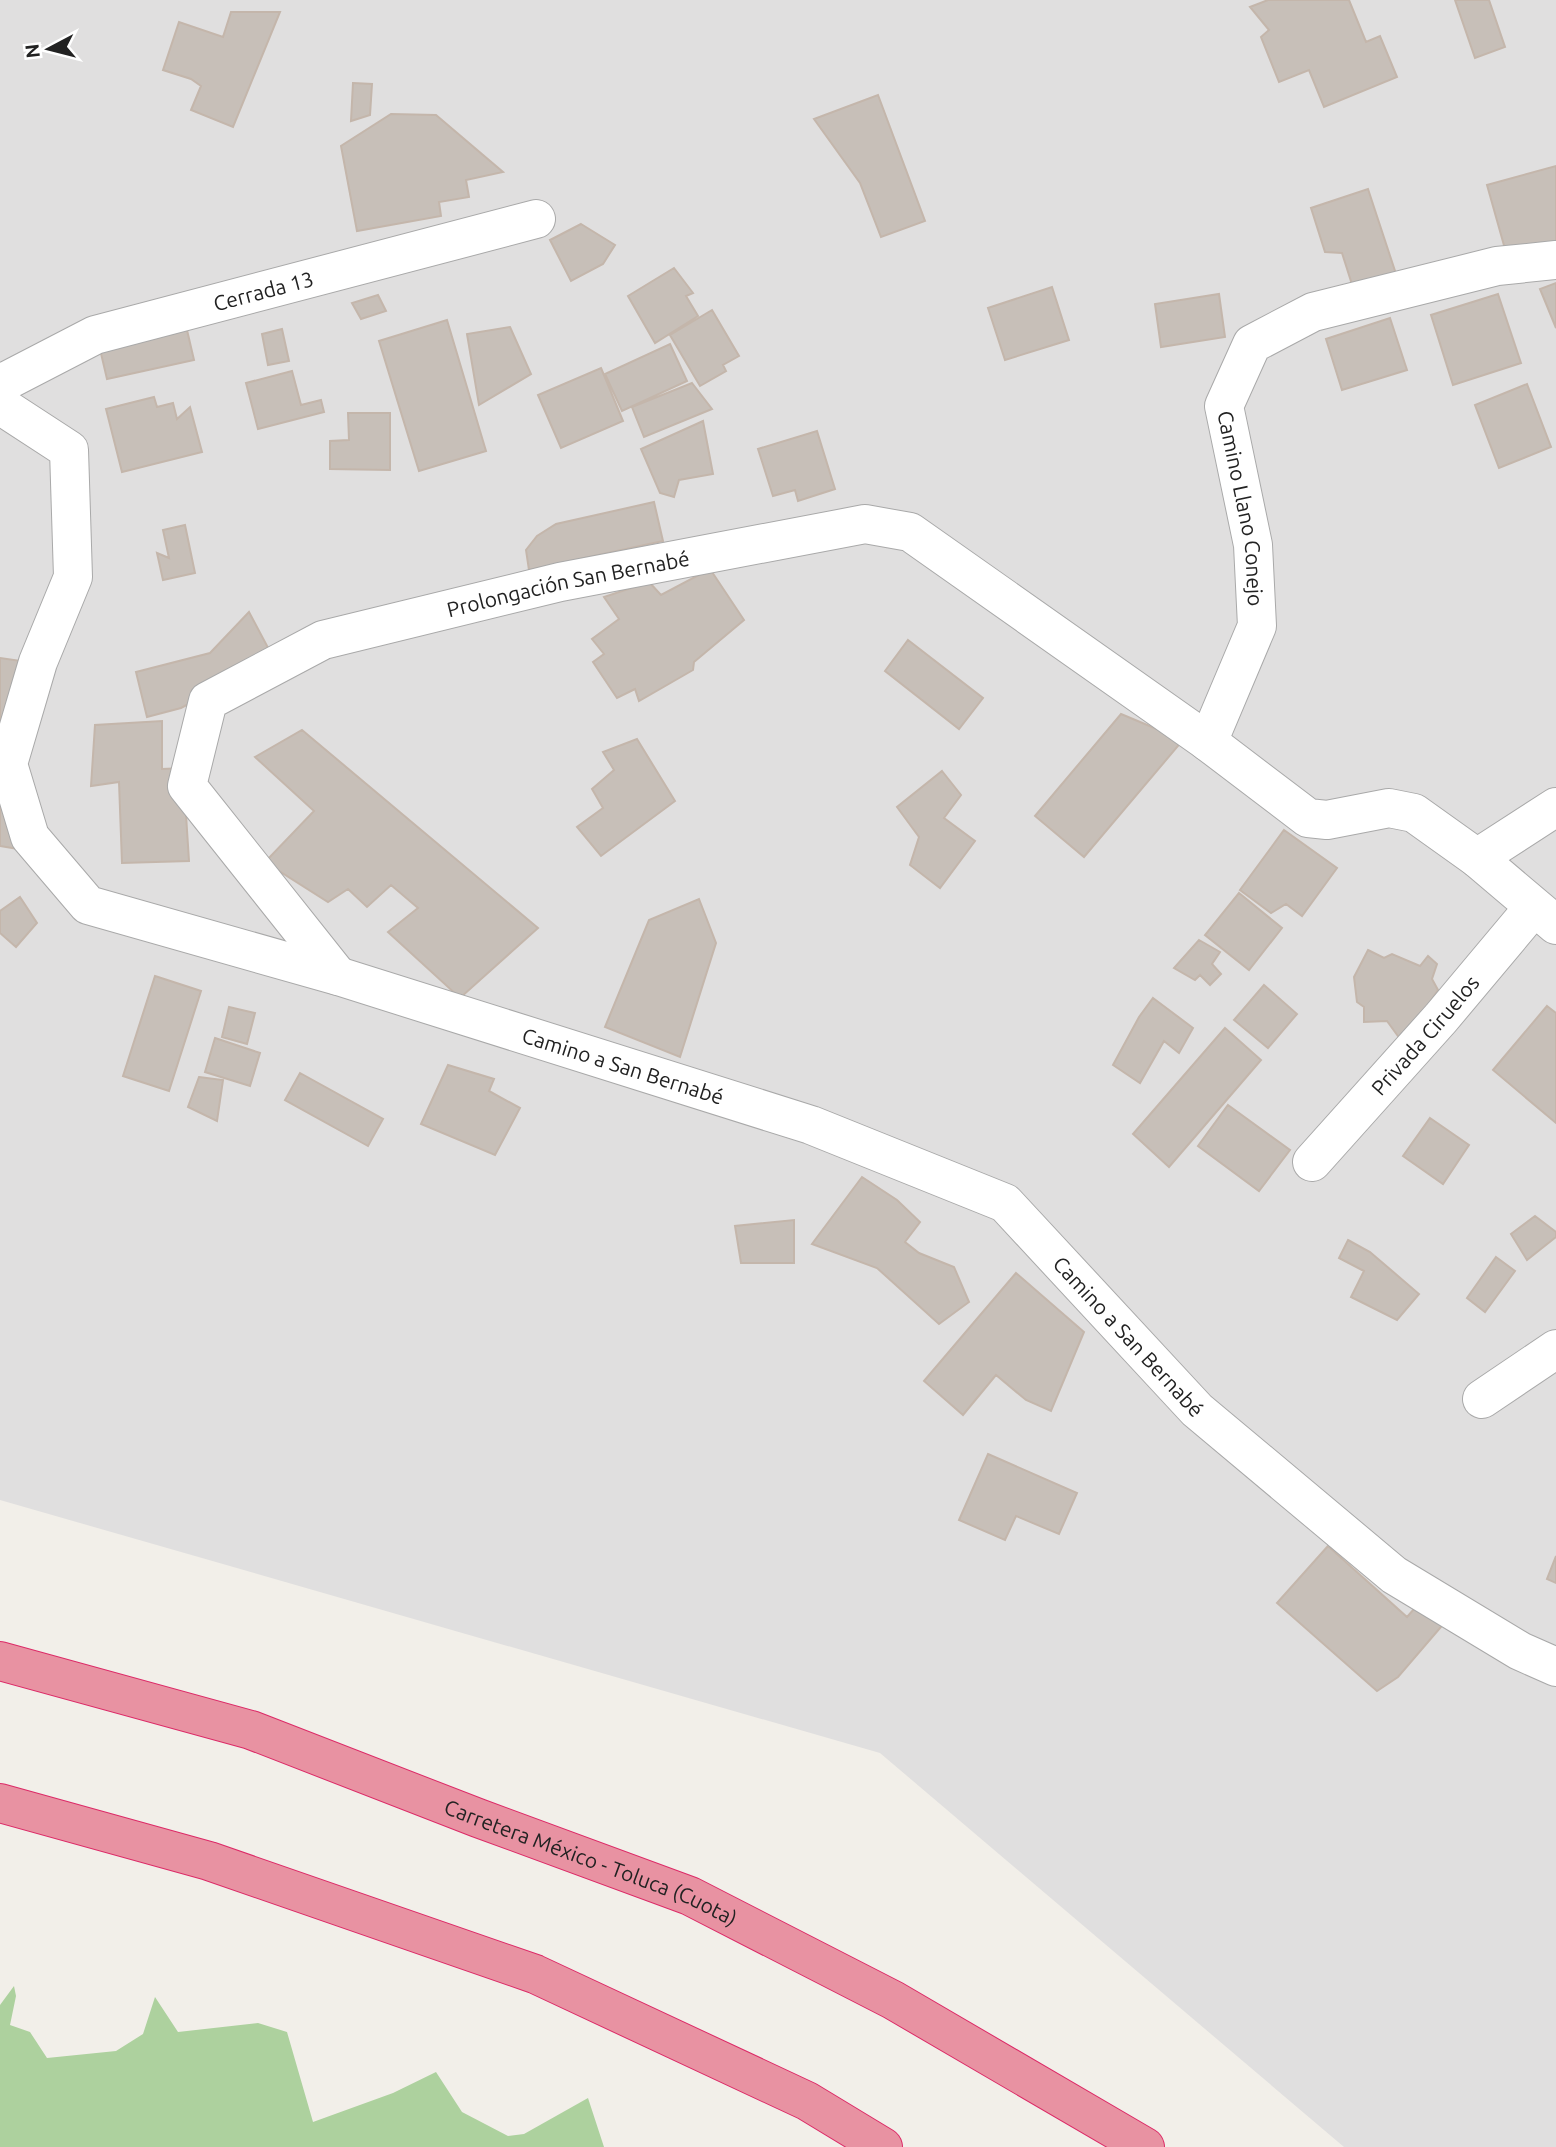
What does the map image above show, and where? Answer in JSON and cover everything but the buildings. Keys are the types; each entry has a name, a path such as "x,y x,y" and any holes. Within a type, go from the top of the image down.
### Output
{"highway":[{"name":"Carretera México - Toluca (Cuota)","path":"0,1661 251,1730 690,1896 893,2000 1145,2147"},
{"path":"0,1803 209,1861 534,1974 807,2101 883,2147"}],"street":[{"name":"Cerrada 13","path":"0,386 95,335 536,219"},
{"name":"Camino Llano Conejo","path":"1208,742 1257,625 1253,545 1224,406 1252,344 1313,312 1497,266 1556,260"},
{"name":"Camino a San Bernabé","path":"0,405 69,450 73,577 38,662 8,764 30,837 88,905 338,976 811,1125 1005,1203 1207,1419 1394,1575 1520,1651 1556,1667"},
{"name":"Prolongación San Bernabé","path":"338,976 187,786 208,701 323,640 560,582 865,524 911,532 1208,742"},
{"path":"1208,742 1308,818 1326,820 1389,808 1414,813 1476,858 1545,916"},
{"path":"1476,858 1556,807"},
{"name":"Privada Ciruelos","path":"1312,1162 1441,1018 1545,916"},
{"path":"1482,1399 1556,1349"}],"shaded area":[{"path":"0,0 1556,0 1556,2147 1344,2147 880,1753 0,1500"}],"green space":[{"path":"14,1986 16,1996 10,2025 30,2032 47,2058 116,2051 143,2034 155,1997 178,2032 258,2023 287,2032 313,2122 393,2093 436,2072 462,2112 508,2136 524,2134 588,2098 604,2147 0,2147 0,2005"}]}
